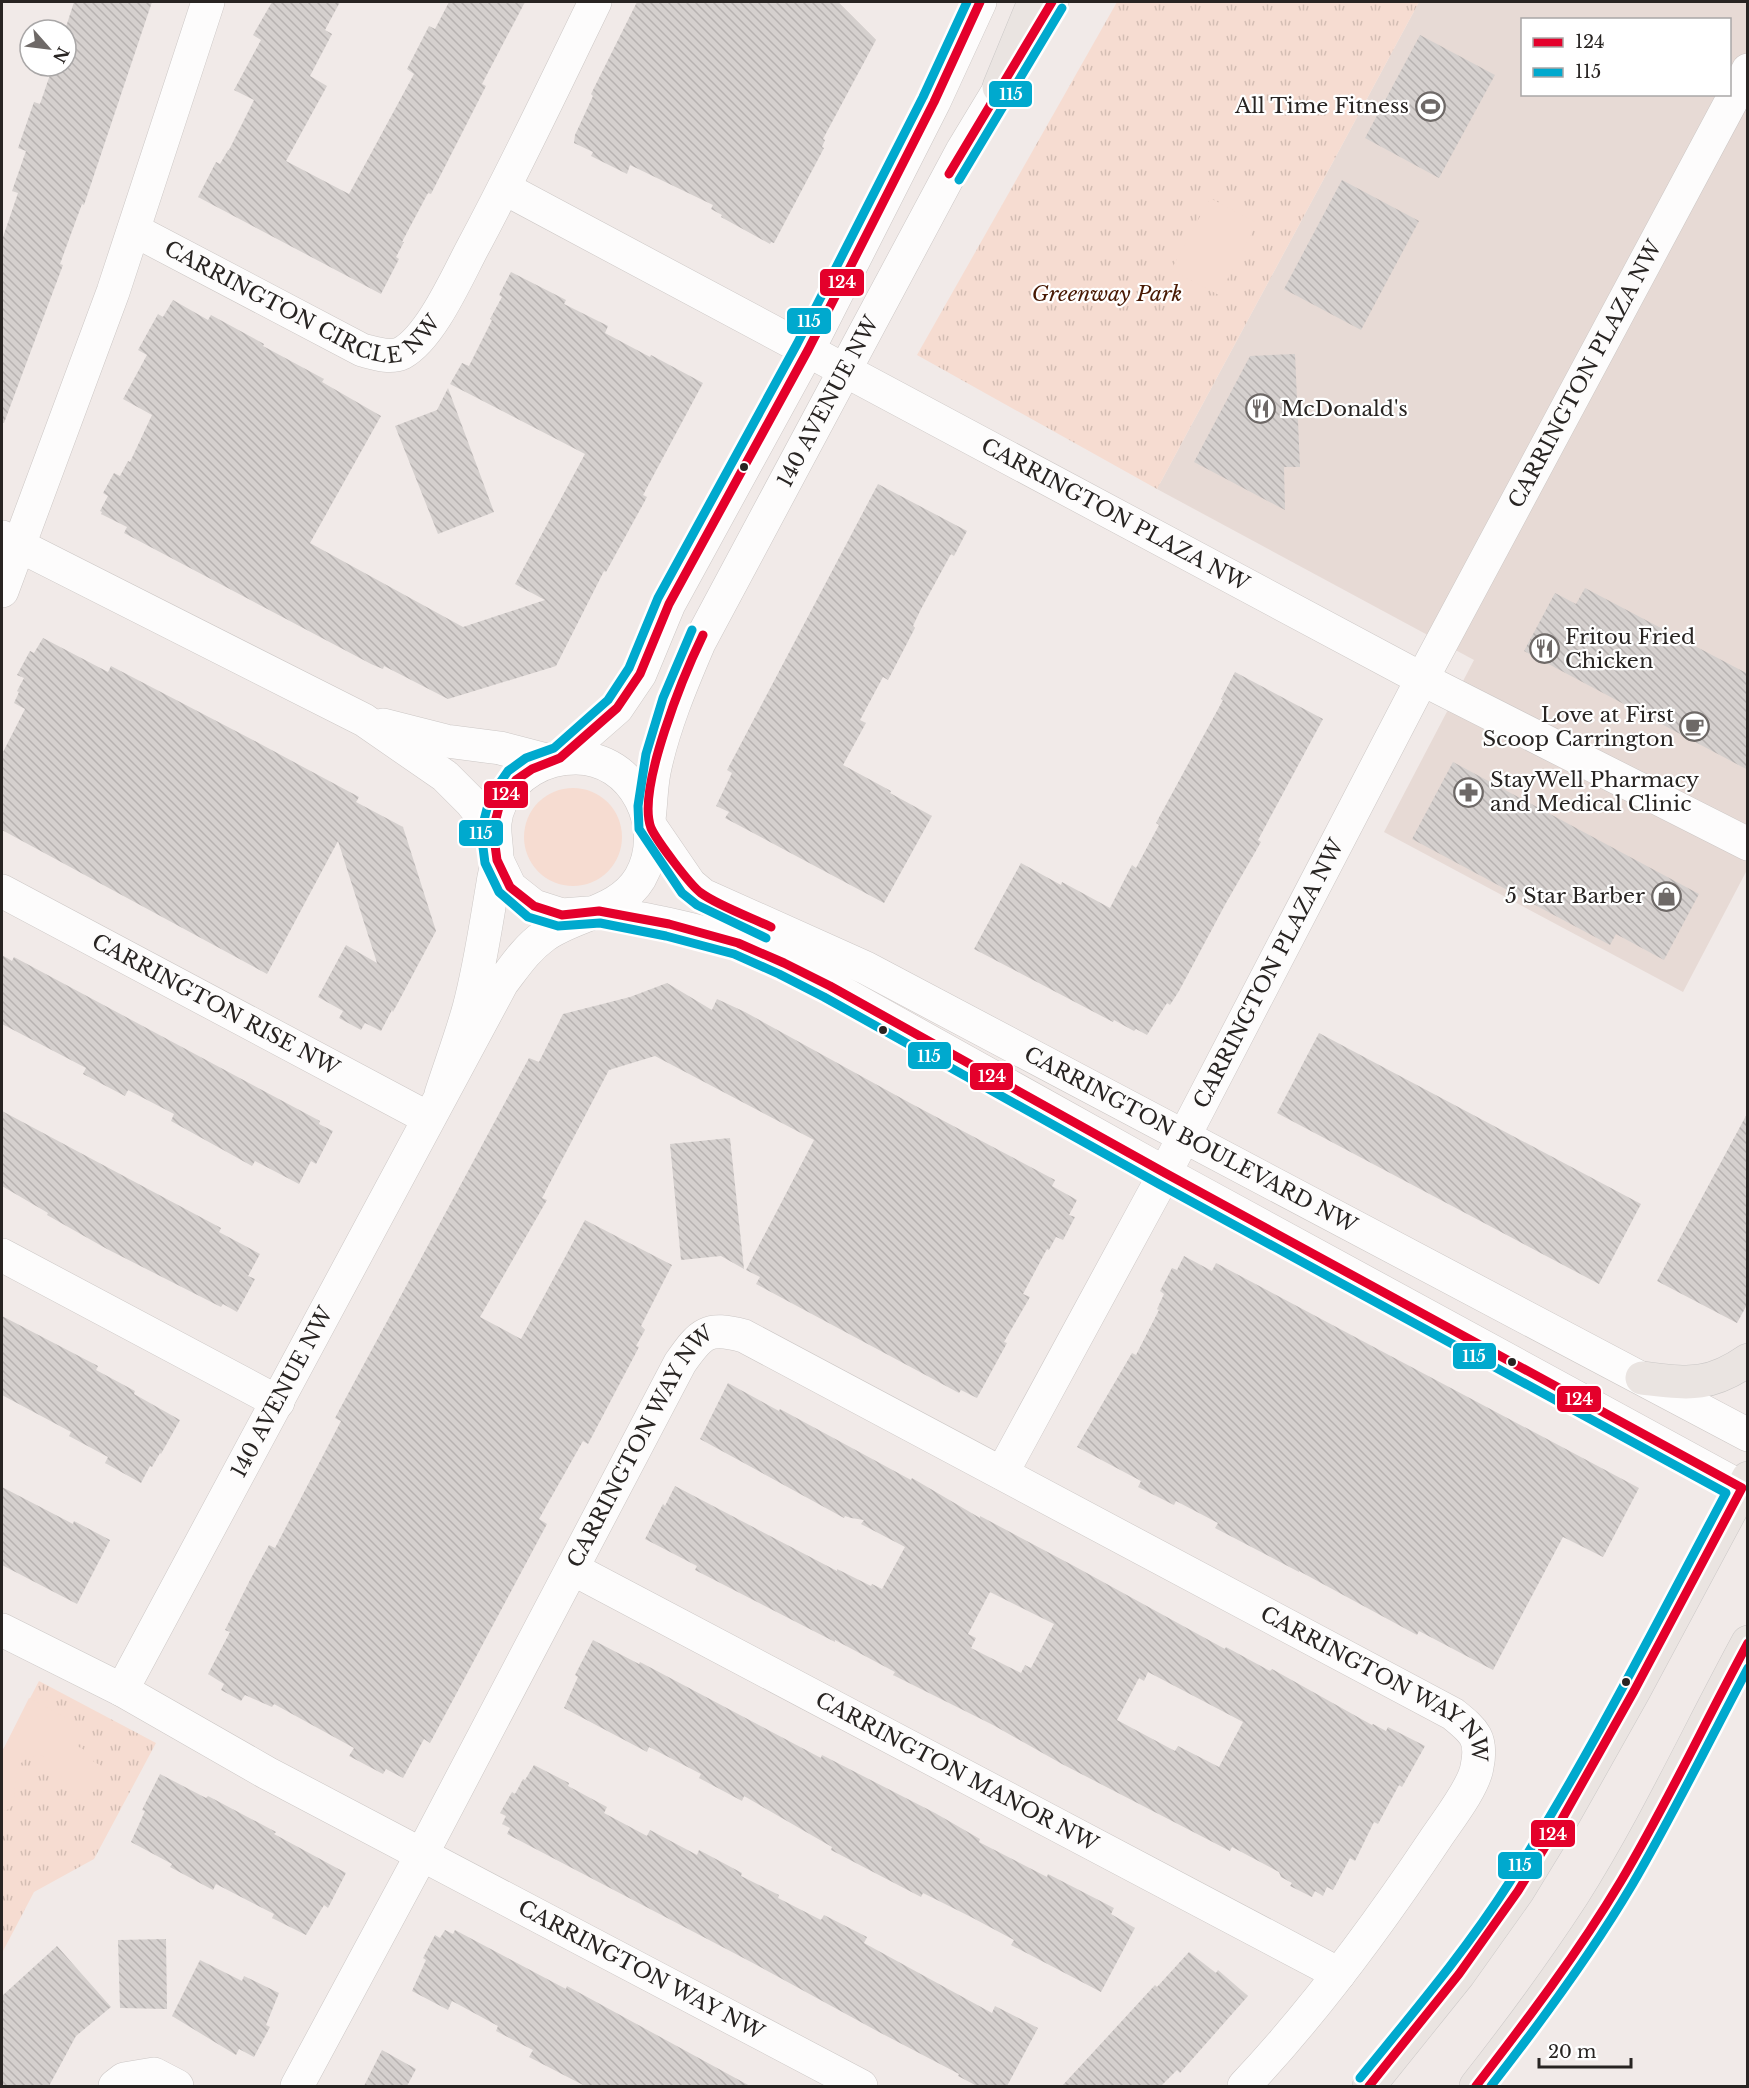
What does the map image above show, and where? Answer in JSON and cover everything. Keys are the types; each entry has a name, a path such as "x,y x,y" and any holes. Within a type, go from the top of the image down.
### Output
{"main road":[{"path":"999,87 1034,2"},
{"path":"1642,1378 1686,1383 1704,1381 1730,1372 1748,1359"},
{"path":"1370,2086 1459,1974 1518,1891 1634,1691 1746,1486"},
{"path":"1476,2086 1533,2013 1601,1912 1663,1804 1748,1642"},
{"path":"1720,1693 1748,1669"}],"street":[{"name":"CARRINGTON CIRCLE NW","path":"11,541 82,377 134,230 208,2"},
{"name":"CARRINGTON CIRCLE NW","path":"134,230 362,350 381,355 401,353 421,336 440,308 504,188 595,2"},
{"name":"140 AVENUE NW","path":"434,1106 469,1009 479,965 500,803 516,780 532,769 555,760 617,708 640,674 669,604 808,350 934,102 980,2"},
{"name":"140 AVENUE NW","path":"122,1690 486,1010 523,954 546,935 622,898 639,878 649,854 654,775 661,742 679,690 699,643 931,208 999,87 1052,2"},
{"name":"CARRINGTON PLAZA NW","path":"1165,1173 1422,679 1748,70"},
{"path":"504,188 808,350"},
{"name":"CARRINGTON PLAZA NW","path":"808,350 1422,679"},
{"path":"2,591 11,541 364,720 445,776 471,802 495,845"},
{"path":"1422,679 1748,844"},
{"path":"364,720 446,741 500,748 555,760 583,758 613,768 636,790 650,823"},
{"name":"CARRINGTON BOULEVARD NW","path":"650,823 690,884 703,895 866,968 1748,1435"},
{"name":"140 AVENUE NW","path":"495,845 510,886 534,906 562,915 596,912"},
{"name":"CARRINGTON RISE NW","path":"2,891 434,1106"},
{"name":"CARRINGTON BOULEVARD NW","path":"596,912 669,925 738,943 780,961 830,986 1165,1173 1746,1486"},
{"path":"1002,1473 1165,1173"},
{"path":"2,1255 278,1402"},
{"name":"CARRINGTON WAY NW","path":"422,1854 680,1363 694,1342 708,1332 728,1332 744,1336 1453,1714 1473,1730 1479,1746 1477,1769 1463,1797 1396,1899 1302,2020 1244,2086"},
{"name":"CARRINGTON MANOR NW","path":"573,1569 1339,1974"},
{"name":"CARRINGTON WAY NW","path":"2,1630 122,1690 267,1773 861,2086"},
{"path":"297,2086 422,1854"},
{"path":"115,2086 124,2079 154,2074 177,2086"}],"shaded area":[{"path":"1419,2 1747,2 1747,870 1683,992 1384,832 1474,660 1157,489"}],"green space":[{"name":"Greenway Park","path":"1117,2 1419,2 1157,489 917,355"},
{"path":"1210,198 1257,223 1219,295 1171,270"},
{"path":"573,788 592,791 608,802 619,818 622,837 619,856 608,872 592,883 573,886 554,883 538,872 527,856 524,837 527,818 538,802 554,791"},
{"path":"39,1681 156,1743 94,1859 34,1892 2,1953 2,1752"},
{"path":"29,1698 81,1726 72,1743 93,1755 91,1760 110,1771 101,1785 79,1803 49,1759 36,1755 24,1760 20,1765 17,1771 13,1804 2,1812 2,1752"}],"building":[{"path":"74,2 152,2 84,205 82,204 60,264 63,265 4,423 2,423 2,240 18,193 12,191 26,151 18,148 34,102 40,104 49,78 78,78 78,18 69,18"},
{"path":"272,2 340,2 325,30 332,34 310,76 327,86 286,161 349,194 414,74 407,69 429,26 435,29 449,2 525,2 482,84 486,86 431,194 428,193 402,242 404,242 396,257 399,259 381,294 198,197 216,162 220,164 229,150 254,100 234,90 261,40 253,35"},
{"path":"637,2 838,2 876,40 823,139 825,140 822,147 824,148 774,243 770,244 721,217 722,215 711,209 713,205 630,165 627,174 591,156 593,152 574,143 575,135 593,96 591,94"},
{"name":"All Time Fitness","path":"1420,35 1495,75 1439,178 1365,138"},
{"path":"1342,180 1419,221 1361,330 1284,289"},
{"path":"511,272 566,300 564,304 608,326 605,333 703,383 643,495 647,497 606,572 604,571 556,666 448,699 384,666 383,669 371,664 124,533 127,527 101,514 100,511 108,496 103,493 114,473 120,476 128,461 130,462 152,415 123,399 147,355 138,350 158,314 163,317 173,300 208,320 211,315 264,344 263,346 324,379 322,382 381,416 310,543 463,627 545,600 515,584 585,454 450,384 462,363 469,366 492,320 490,319 502,297 499,295"},
{"name":"McDonald's","path":"1295,354 1300,467 1284,467 1285,510 1194,462 1250,356"},
{"path":"448,388 494,512 438,534 395,426 437,410"},
{"path":"878,484 967,531 954,556 951,554 921,609 913,626 915,628 888,680 883,677 860,720 866,723 843,765 932,816 884,903 725,818 729,812 716,806 732,773 727,770"},
{"path":"1585,588 1748,674 1748,770 1524,651 1555,593 1576,604"},
{"path":"43,638 108,672 111,666 251,739 359,797 356,802 403,827 436,931 381,1031 365,1023 361,1030 339,1018 343,1011 318,997 346,945 377,963 338,841 267,974 2,830 2,754 25,709 14,703 24,678 17,675 30,651 34,653"},
{"path":"1235,672 1323,719 1258,840 1261,842 1179,991 1170,1005 1167,1003 1147,1035 1114,1020 1113,1022 974,949 1021,863 1110,908 1132,865 1136,868 1159,825 1156,823 1223,700 1221,699"},
{"path":"1453,762 1699,894 1664,960 1616,934 1610,945 1412,839"},
{"path":"2,955 12,961 14,957 320,1121 319,1124 333,1131 316,1164 311,1161 299,1184 255,1161 252,1166 171,1121 174,1114 128,1090 125,1096 83,1074 86,1068 2,1024"},
{"path":"667,983 712,1010 717,999 745,1012 1055,1180 1052,1186 1077,1200 1069,1215 1075,1217 1063,1240 1056,1237 1049,1250 1047,1249 1023,1294 1030,1297 1004,1342 1007,1343 977,1398 961,1390 959,1393 756,1284 760,1277 746,1270 814,1140 655,1056 609,1070 542,1198 547,1200 480,1317 521,1339 585,1220 672,1265 641,1326 645,1330 636,1346 639,1347 588,1444 583,1441 539,1519 547,1524 430,1743 424,1739 403,1778 386,1769 383,1774 349,1756 354,1748 274,1704 272,1707 245,1695 241,1701 221,1690 224,1684 208,1674 230,1632 225,1630 250,1580 269,1545 275,1548 341,1421 335,1418 529,1058 539,1062 563,1014 630,997"},
{"path":"1319,1033 1641,1204 1599,1284 1277,1113"},
{"path":"2,1111 221,1228 219,1232 260,1254 248,1276 255,1279 237,1312 223,1304 221,1307 107,1249 2,1186"},
{"path":"1748,1112 1748,1303 1737,1323 1657,1281"},
{"path":"730,1138 744,1269 721,1256 681,1260 670,1144"},
{"path":"1184,1256 1212,1271 1216,1263 1639,1488 1603,1557 1563,1537 1493,1670 1419,1631 1417,1635 1215,1528 1218,1523 1176,1501 1174,1505 1138,1487 1141,1481 1077,1447 1132,1353 1136,1355 1159,1310 1157,1309 1164,1294 1160,1291 1172,1268 1177,1270"},
{"path":"2,1316 98,1366 96,1370 135,1391 134,1394 180,1420 141,1483 105,1463 108,1457 69,1436 71,1432 2,1395"},
{"path":"728,1383 911,1480 912,1478 980,1518 980,1516 1225,1649 1226,1647 1270,1671 1272,1669 1372,1725 1386,1731 1388,1727 1425,1746 1402,1787 1399,1785 1378,1824 1374,1822 1355,1861 1350,1858 1333,1890 1327,1887 1323,1896 1315,1891 1312,1897 1290,1886 1292,1883 1281,1877 1279,1872 1232,1847 1230,1851 1062,1764 993,1725 893,1675 895,1672 835,1640 835,1642 695,1570 697,1566 645,1539 675,1486 837,1571 837,1569 882,1589 905,1547 861,1524 864,1520 845,1516 844,1518 700,1439","holes":["990,1592 1054,1624 1031,1668 1025,1665 1021,1673 971,1648 976,1638 968,1634","1148,1672 1243,1722 1219,1767 1178,1746 1175,1751 1117,1720 1139,1678 1144,1681"]},
{"path":"2,1487 73,1524 74,1521 110,1540 77,1604 2,1565"},
{"path":"593,1640 639,1664 640,1662 821,1758 822,1755 935,1813 980,1839 979,1842 1047,1877 1048,1874 1114,1908 1111,1914 1135,1928 1101,1992 1011,1945 1014,1940 971,1917 923,1893 921,1897 831,1850 832,1847 744,1796 742,1801 699,1778 701,1774 649,1747 647,1752 564,1708 578,1677 575,1675"},
{"path":"534,1765 569,1783 568,1786 607,1807 604,1813 647,1836 650,1830 697,1855 699,1850 742,1873 741,1876 779,1895 778,1898 821,1920 824,1915 867,1937 864,1943 992,2013 995,2006 1038,2028 1007,2086 977,2086 958,2076 959,2074 751,1962 507,1834 510,1828 502,1824 506,1816 500,1813 512,1792 515,1794"},
{"path":"160,1774 276,1832 274,1834 346,1873 328,1908 324,1905 306,1935 272,1918 274,1914 216,1884 213,1890 170,1867 172,1864 131,1842 145,1811 142,1810"},
{"path":"445,1930 453,1934 455,1930 566,1989 567,1986 750,2086 585,2086 529,2057 533,2050 496,2031 498,2026 452,2001 448,2010 412,1991 426,1960 423,1958 435,1935 440,1938"},
{"path":"166,1939 167,2009 120,2008 118,1940"},
{"path":"57,1946 111,2007 76,2036 49,2086 2,2086 2,1996"},
{"path":"1189,1952 1216,1973 1218,1970 1248,1996 1180,2073 1177,2070 1161,2086 1062,2086 1155,1985 1157,1987"},
{"path":"200,1960 242,1981 244,1976 279,1993 266,2025 270,2027 254,2057 239,2049 236,2055 172,2016"},
{"path":"382,2050 416,2069 407,2086 364,2086"}],"transit line":[{"name":"115","path":"967,2 923,97 797,344 658,598 629,668 608,700 554,748 526,758 508,771 490,797 481,832 485,863 499,892 528,917 558,926 600,923 666,936 734,954 779,974 1726,1493 1567,1788 1509,1883 1456,1958 1360,2078"},
{"name":"124","path":"980,2 934,102 808,350 669,604 640,674 617,708 560,758 532,769 516,780 500,803 493,830 497,860 510,887 534,906 562,915 599,911 669,924 738,943 830,986 1165,1173 1742,1488 1634,1691 1562,1819 1518,1891 1459,1974 1369,2086"},
{"name":"124","path":"949,174 1052,2"},
{"name":"115","path":"959,180 1062,8"},
{"name":"115","path":"692,630 663,698 646,754 638,806 639,829 682,893 697,905 766,938"},
{"name":"124","path":"703,635 685,675 656,760 648,810 651,828 674,862 701,893 725,907 771,927"},
{"name":"124","path":"1476,2086 1570,1960 1605,1908 1654,1822 1748,1643"},
{"name":"115","path":"1491,2086 1564,1988 1632,1885 1748,1668"}],"place":[{"name":"All Time Fitness","path":"1430,106"},
{"name":"McDonald's","path":"1260,409"},
{"name":"Fritou Fried Chicken","path":"1544,649"},
{"name":"Love at First Scoop Carrington","path":"1695,727"},
{"name":"StayWell Pharmacy and Medical Clinic","path":"1469,792"},
{"name":"5 Star Barber","path":"1666,896"}]}
